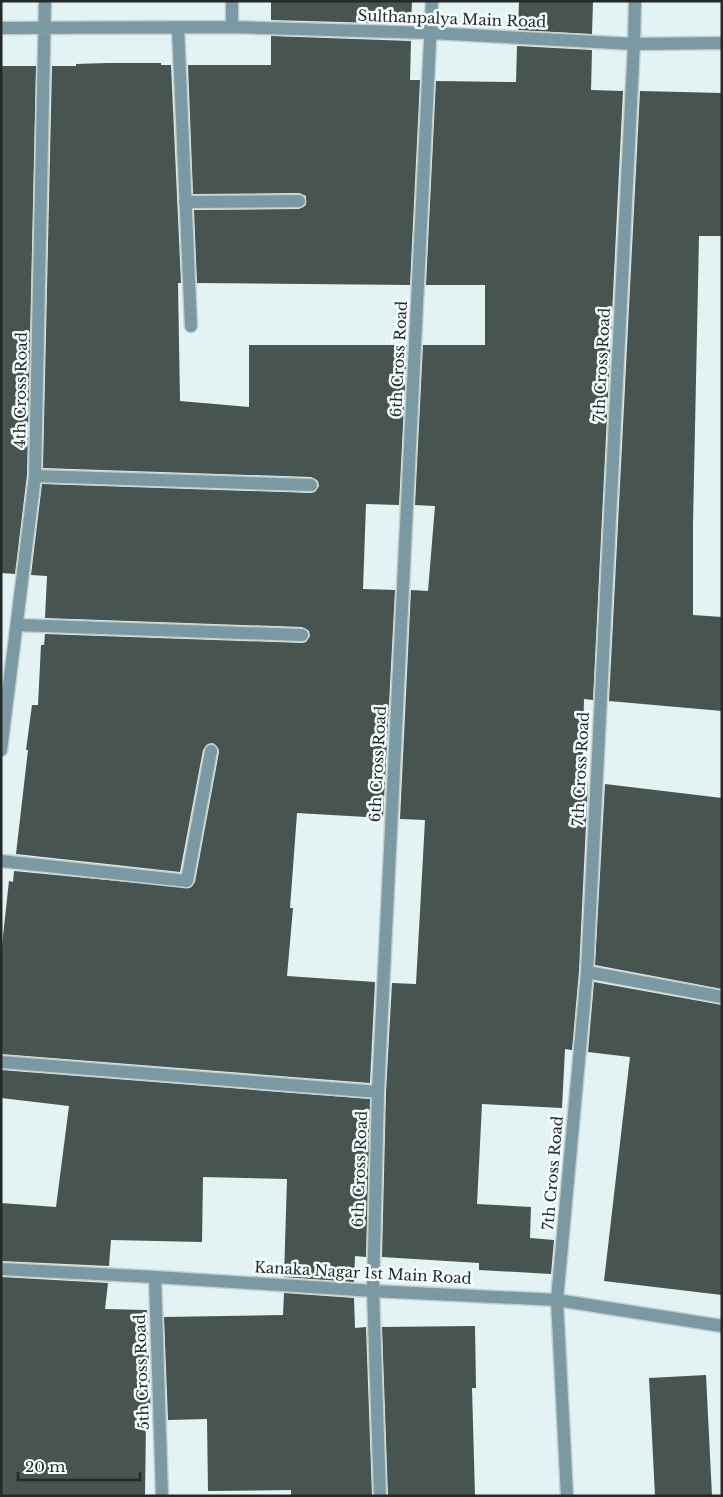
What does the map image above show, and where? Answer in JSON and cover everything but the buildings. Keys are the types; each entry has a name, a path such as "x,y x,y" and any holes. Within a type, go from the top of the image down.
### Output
{"street":[{"name":"4th Cross Road","path":"1,750 35,476 45,1"},
{"path":"232,1 232,27"},
{"name":"6th Cross Road","path":"380,1496 372,1291 378,1092 432,1"},
{"name":"7th Cross Road","path":"567,1496 557,1300 587,972 635,1"},
{"name":"Sulthanpalya Main Road","path":"1,28 232,27 431,33 634,44 722,42"},
{"path":"178,28 191,326"},
{"path":"185,202 299,201"},
{"path":"35,476 311,485"},
{"path":"17,625 302,634"},
{"path":"1,861 187,881 211,751"},
{"path":"587,972 722,997"},
{"path":"1,1062 378,1092"},
{"name":"Kanaka Nagar 1st Main Road","path":"1,1269 557,1300 722,1326"},
{"name":"5th Cross Road","path":"156,1277 162,1496"}]}
